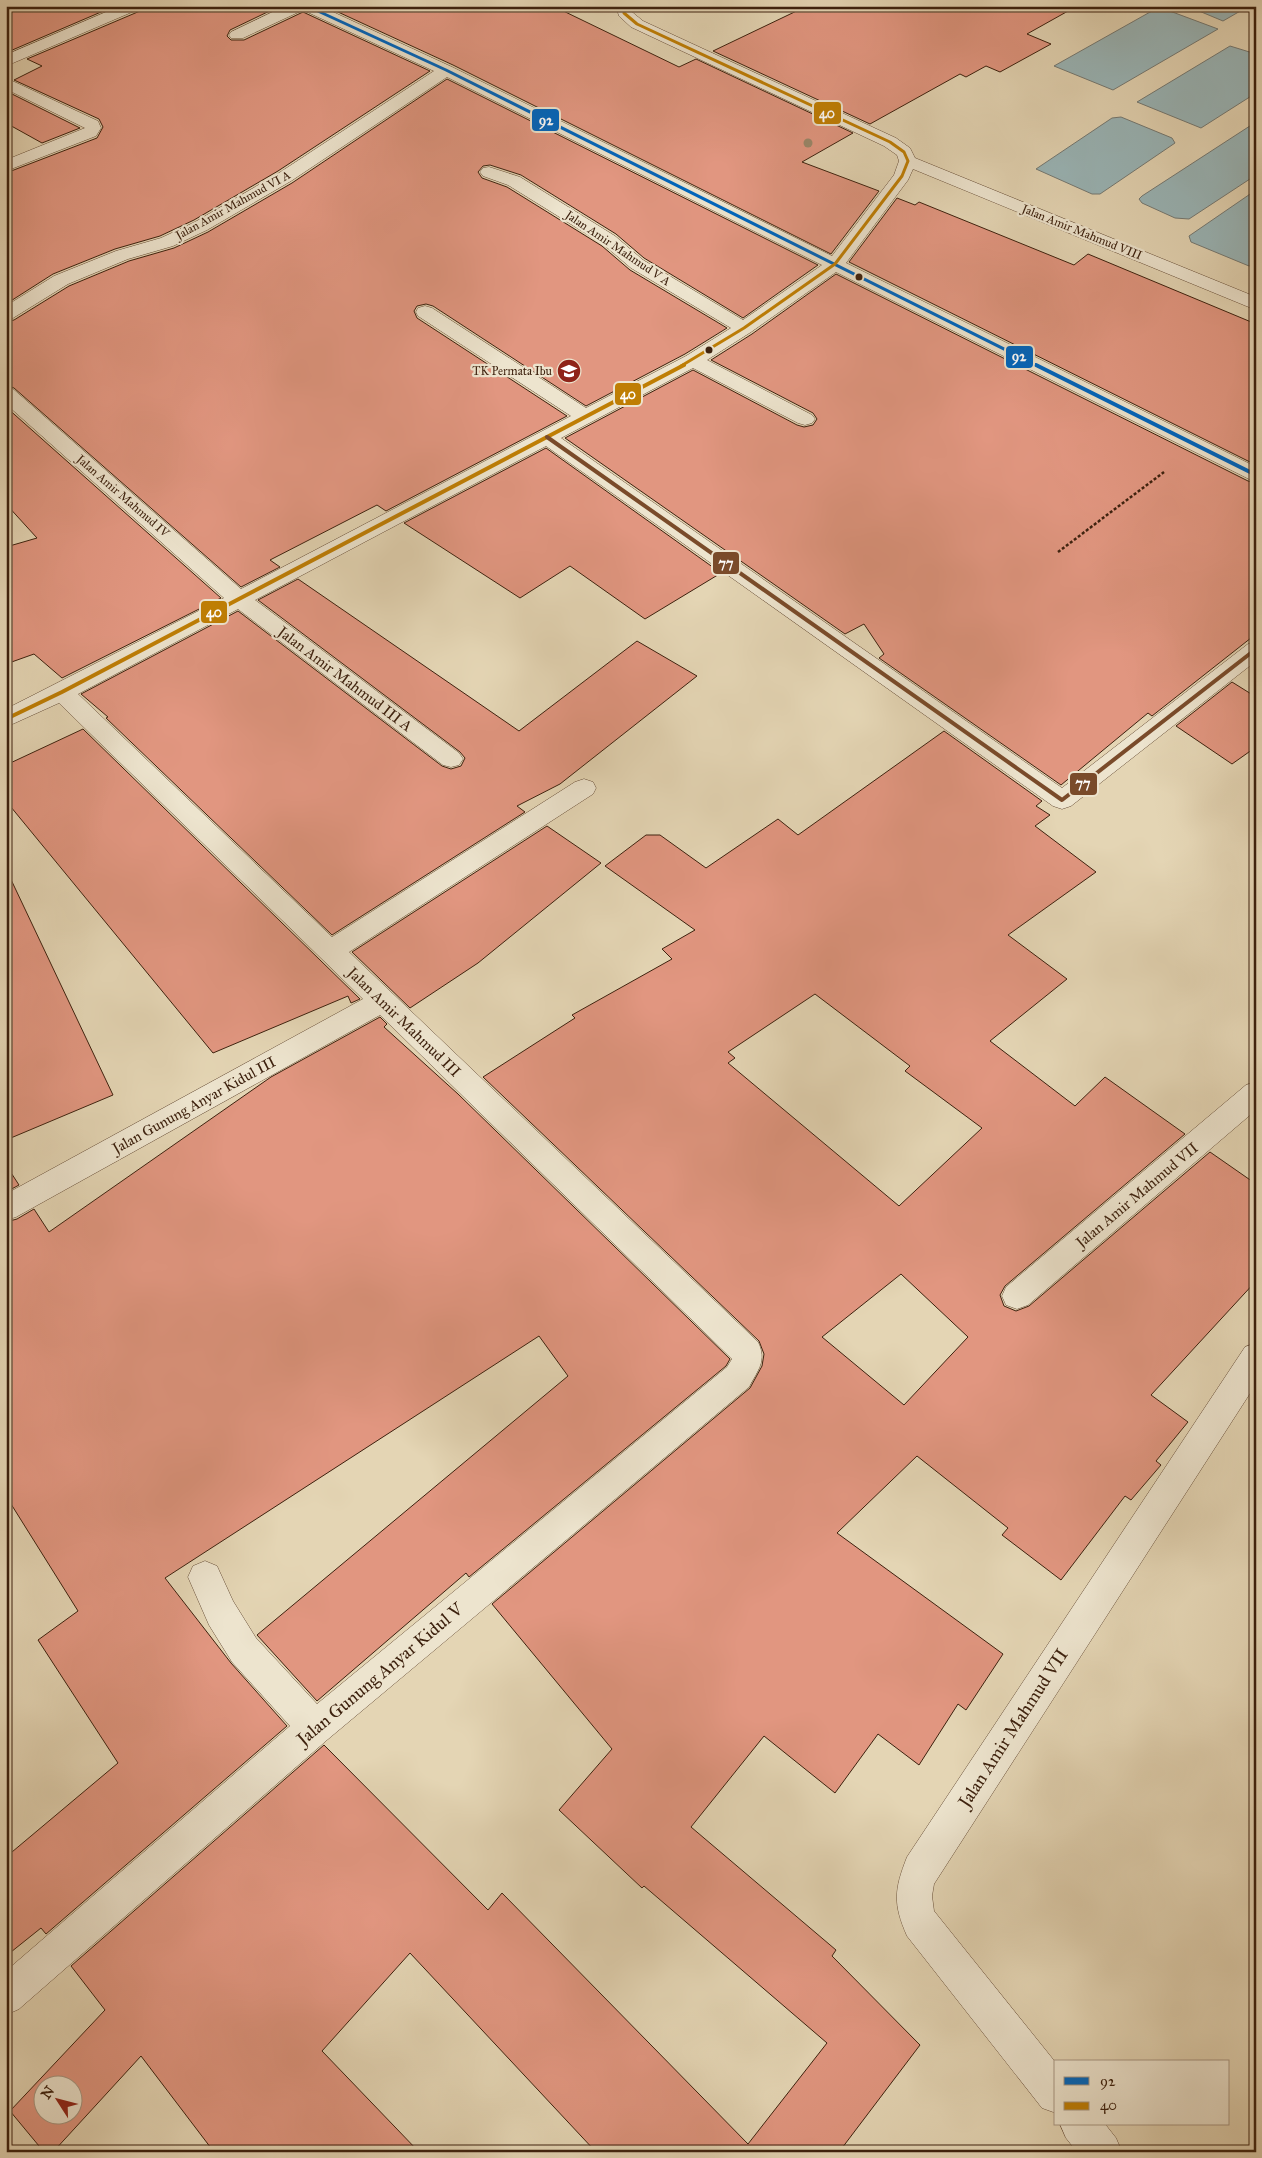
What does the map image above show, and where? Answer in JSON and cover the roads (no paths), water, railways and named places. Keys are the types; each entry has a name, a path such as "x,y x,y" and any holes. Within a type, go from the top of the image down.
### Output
{"street":[{"path":"6,61 134,6"},
{"path":"237,35 298,6"},
{"path":"307,6 446,70 1256,475"},
{"path":"6,719 239,600 693,360 744,328 835,264 902,176 908,161 904,152 890,142 637,24 624,14 624,6"},
{"name":"Jalan Amir Mahmud VI A","path":"6,314 61,280 122,255 167,242 201,226 285,177 446,70"},
{"path":"6,83 92,125 93,128 90,132 6,166"},
{"name":"Jalan Amir Mahmud VIII","path":"908,161 1256,304"},
{"name":"Jalan Amir Mahmud V A","path":"490,172 514,181 609,240 637,264 744,328"},
{"path":"425,312 586,417"},
{"path":"693,360 805,419"},
{"name":"Jalan Amir Mahmud IV","path":"6,393 239,600"},
{"path":"547,438 1062,800 1256,649"},
{"name":"Jalan Amir Mahmud III A","path":"239,600 451,759"},
{"name":"Jalan Amir Mahmud III","path":"62,692 747,1352"},
{"path":"330,951 584,788"},
{"name":"Jalan Gunung Anyar Kidul III","path":"6,1208 382,1001"},
{"name":"Jalan Amir Mahmud VII","path":"1017,1296 1256,1093"},
{"name":"Jalan Gunung Anyar Kidul V","path":"6,1996 315,1728 738,1377 747,1361 747,1352"},
{"name":"Jalan Amir Mahmud VII","path":"1054,2091 920,1923 914,1907 914,1887 920,1870 1256,1357"},
{"path":"206,1578 221,1613 244,1650 315,1728"},
{"path":"1082,2126 1102,2152"}],"water":[{"path":"1187,6 1249,6 1223,21"},
{"path":"1159,7 1218,29 1113,90 1054,66"},
{"path":"1230,46 1256,54 1256,93 1201,128 1137,102"},
{"path":"1121,117 1172,138 1175,143 1100,194 1092,194 1036,169 1112,118"},
{"path":"1256,122 1256,175 1189,219 1175,218 1142,203 1139,199 1142,196"},
{"path":"1256,190 1256,265 1249,266 1191,242 1189,236"}],"place":[{"name":"TK Permata Ibu","path":"569,371"}]}
